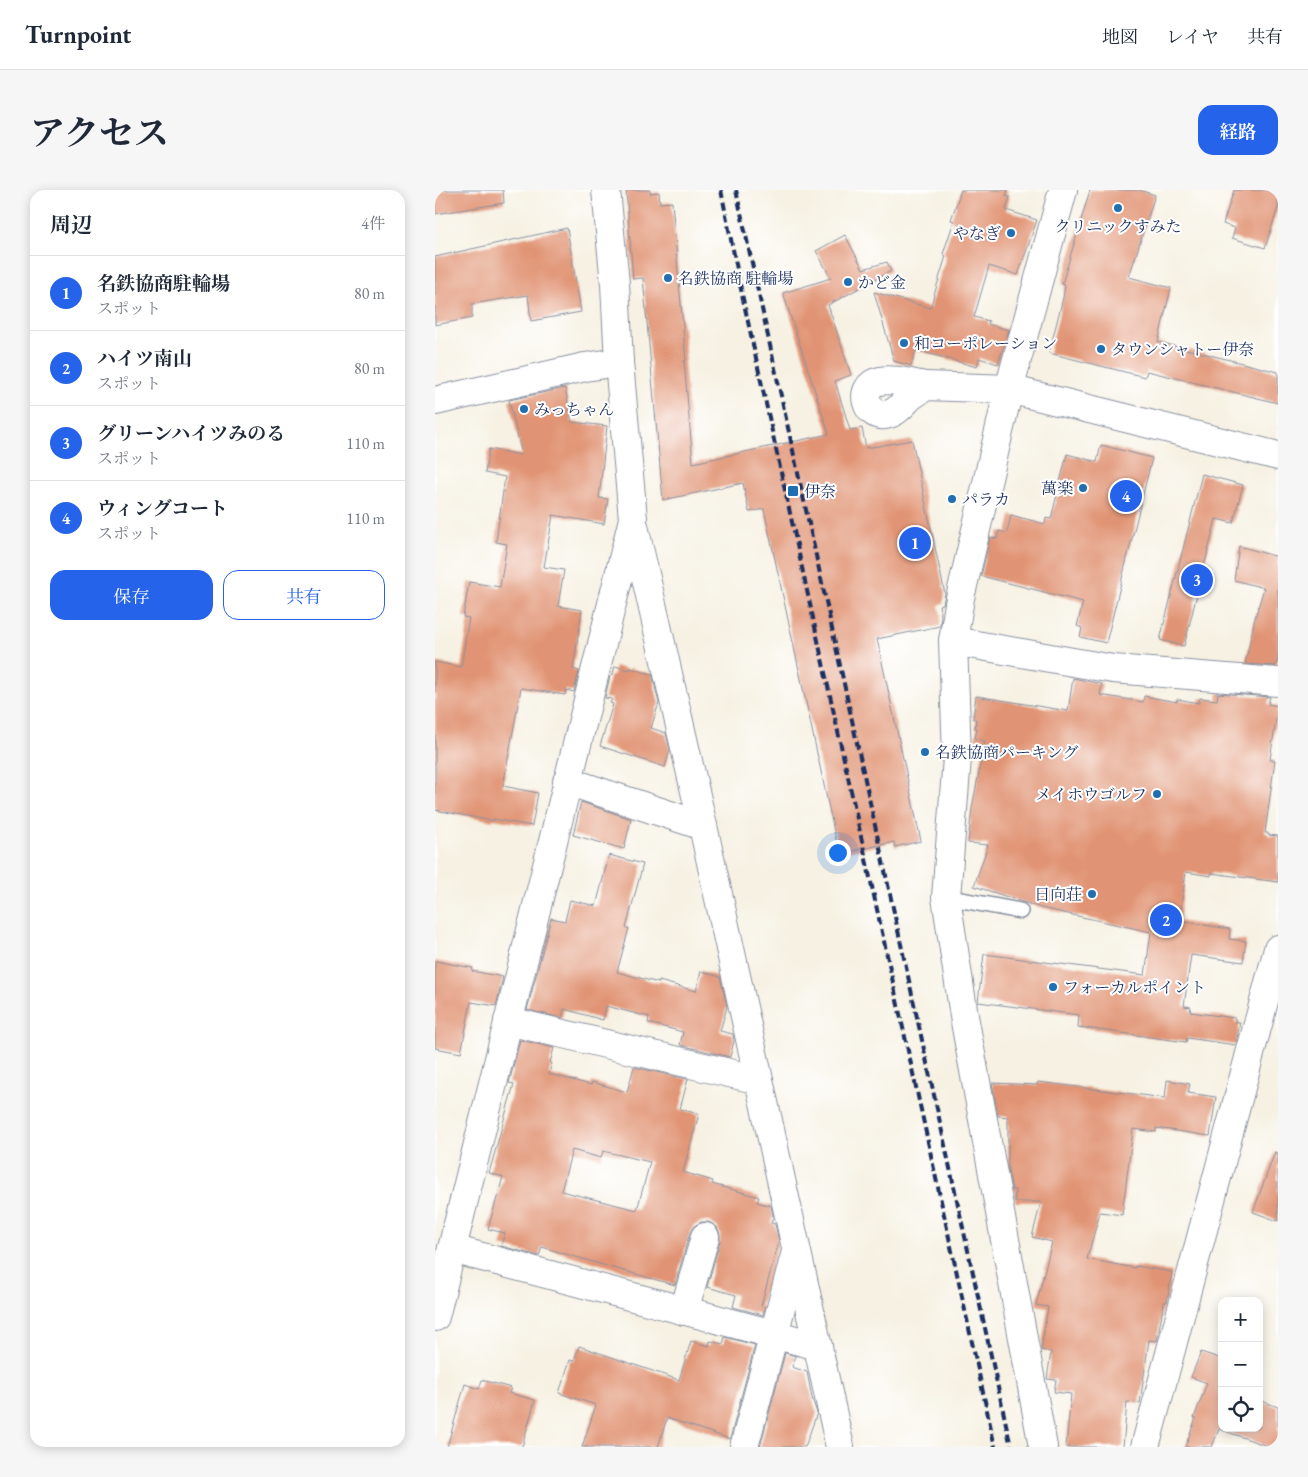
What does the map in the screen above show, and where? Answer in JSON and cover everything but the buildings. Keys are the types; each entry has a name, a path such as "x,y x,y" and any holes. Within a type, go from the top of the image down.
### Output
{"street":[{"path":"606,190 633,519 840,1447"},
{"path":"1043,1447 964,1016 946,897 957,758 953,641 960,598 1009,388 1063,190"},
{"path":"435,402 585,367 619,362"},
{"path":"926,386 1009,388 1278,456"},
{"path":"435,1317 633,519"},
{"path":"953,641 1113,669 1278,682"},
{"path":"567,781 703,826"},
{"path":"1145,1447 1268,1027 1278,949"},
{"path":"508,1021 759,1080"},
{"path":"683,1310 705,1237"},
{"path":"452,1249 818,1346"},
{"path":"744,1447 796,1249"}],"lane":[{"path":"946,897 1019,911"}],"railway":[{"path":"721,190 743,299 995,1447"},
{"path":"736,190 1011,1447"}],"place":[{"name":"クリニックすみた","path":"1118,208"},
{"name":"やなぎ","path":"1011,233"},
{"name":"名鉄協商 駐輪場","path":"668,278"},
{"name":"かど金","path":"848,282"},
{"name":"和コーポレーション","path":"904,343"},
{"name":"タウンシャトー伊奈","path":"1101,349"},
{"name":"みっちゃん","path":"524,409"},
{"name":"萬楽","path":"1083,488"},
{"name":"伊奈","path":"793,491"},
{"name":"ウィングコート","path":"1126,496"},
{"name":"パラカ","path":"952,499"},
{"name":"名鉄協商駐輪場","path":"915,543"},
{"name":"グリーンハイツみのる","path":"1197,580"},
{"name":"名鉄協商パーキング","path":"925,752"},
{"name":"メイホウゴルフ","path":"1157,794"},
{"name":"日向荘","path":"1092,894"},
{"name":"ハイツ南山","path":"1166,920"},
{"name":"フォーカルポイント","path":"1053,987"}]}
